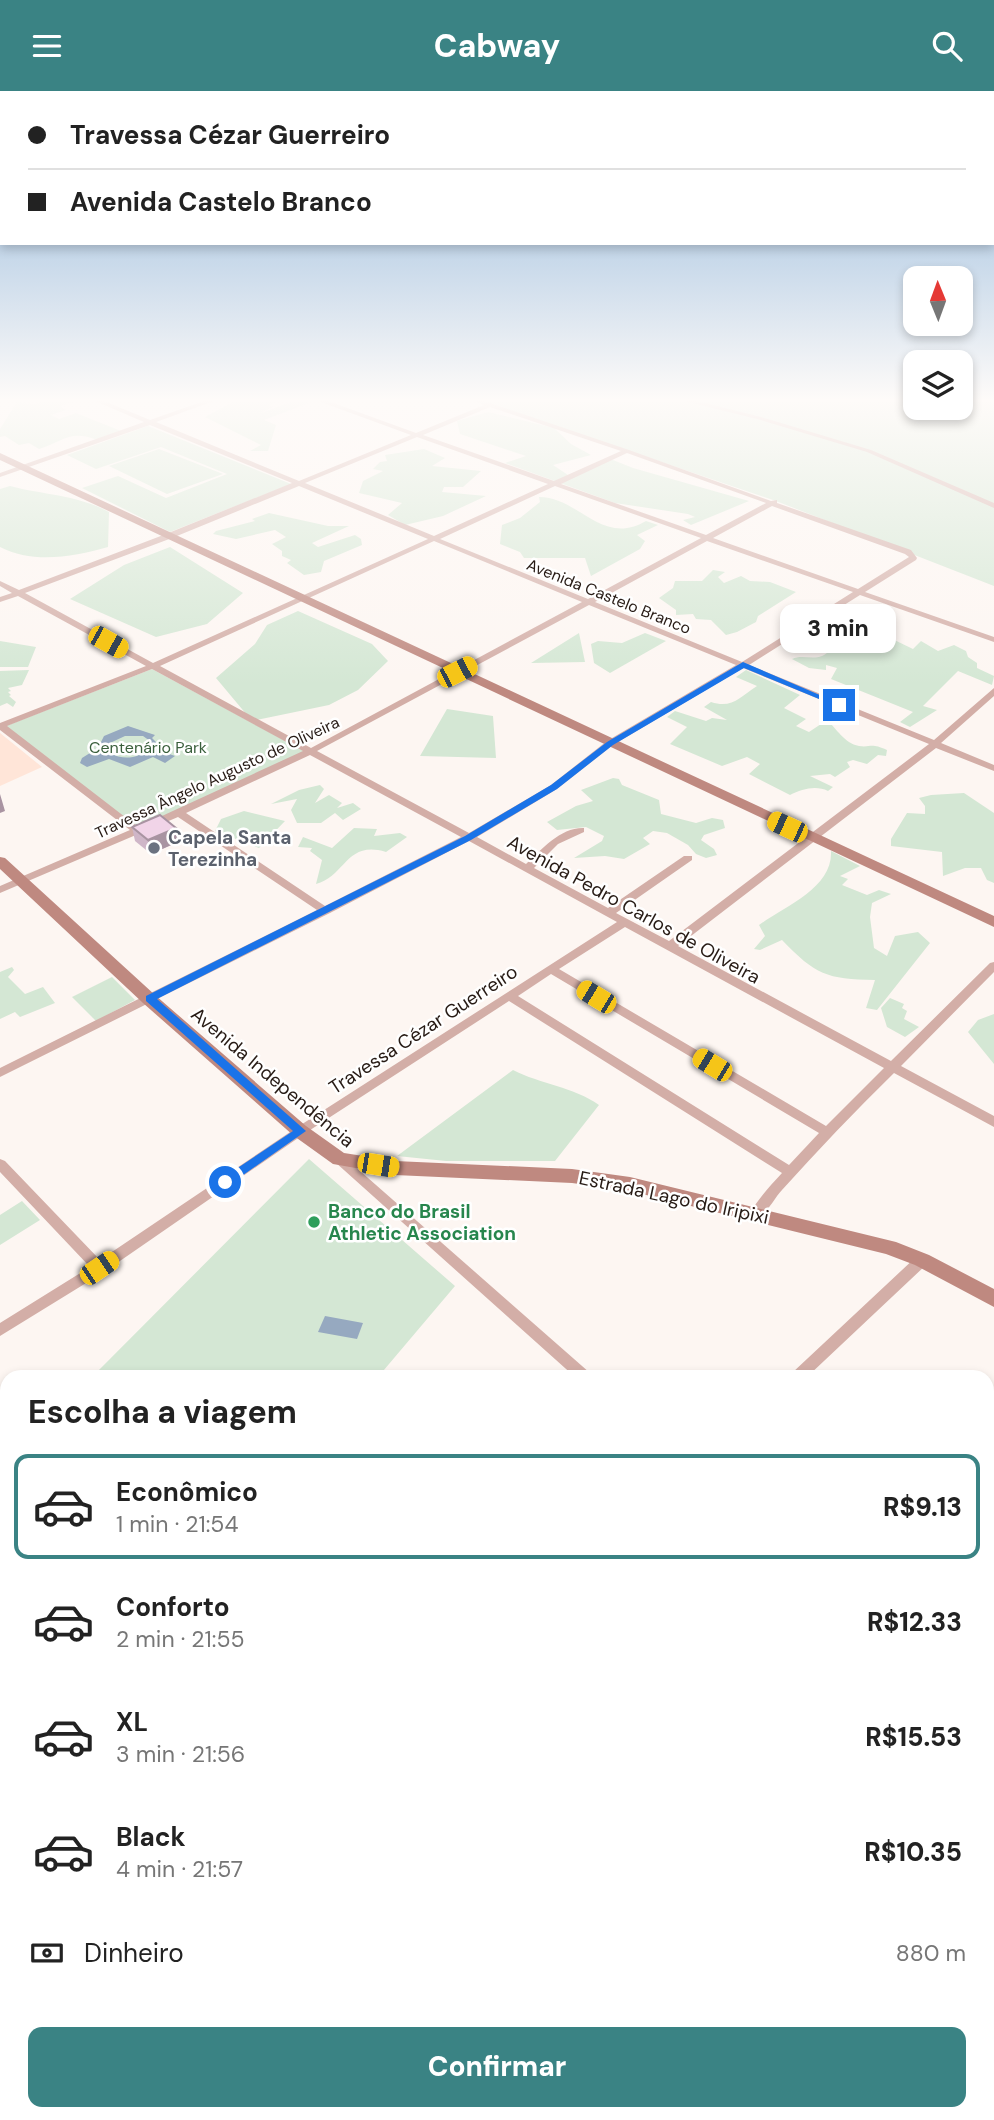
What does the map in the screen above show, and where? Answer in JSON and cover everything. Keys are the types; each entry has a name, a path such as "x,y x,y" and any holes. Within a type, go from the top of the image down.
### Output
{"street":[{"path":"84,496 994,922"},
{"path":"0,600 268,496"},
{"name":"Avenida Castelo Branco","path":"326,496 994,768"},
{"path":"1,726 153,666 529,496"},
{"path":"587,496 994,640"},
{"path":"0,1073 468,838 554,787 610,743 743,665 913,558 908,552 756,496"},
{"path":"971,496 994,506"},
{"name":"Travessa Ângelo Augusto de Oliveira","path":"0,890 179,813 311,751 774,502"},
{"name":"Avenida Pedro Carlos de Oliveira","path":"0,583 994,1122"},
{"path":"669,947 935,744 994,691"},
{"path":"1,726 137,831"},
{"path":"179,813 326,911"},
{"path":"526,870 554,842 580,830"},
{"path":"607,914 688,857"},
{"name":"Avenida Independência","path":"0,861 149,999 300,1131 339,1159 576,1370"},
{"name":"Travessa Cézar Guerreiro","path":"0,1330 99,1268 300,1131 623,923"},
{"path":"757,1213 827,1132 994,966"},
{"path":"550,969 827,1132"},
{"path":"509,996 790,1172"},
{"name":"Estrada Lago do Iripixi","path":"339,1159 395,1168 572,1176 631,1184 889,1247 922,1260 994,1299"},
{"path":"0,1164 99,1268"},
{"path":"804,1370 922,1260"}],"shaded area":[{"path":"0,733 42,767 0,786"}],"green space":[{"path":"0,496 57,496 97,506 109,512 108,547 81,554 39,557 26,556 0,547"},
{"path":"97,496 161,496 166,498 172,496 262,496 170,532"},
{"path":"371,496 486,496 443,516 405,525 388,515 402,503"},
{"path":"595,496 730,496 749,501 691,525 683,520 695,517 688,514 615,503"},
{"path":"760,496 994,496 994,586 776,501"},
{"path":"539,497 566,504 603,525 630,527 646,521 658,525 637,535 645,541 640,549 591,576 585,558 524,558 520,552 500,544 502,525 520,518 540,502"},
{"path":"269,513 328,526 349,526 312,543 318,547 355,535 361,539 362,545 324,561 321,572 304,575 287,563 291,560 282,556 282,551 272,544 286,537 275,530 236,539 213,534 255,521 252,519"},
{"path":"170,547 243,593 207,624 156,637 70,599 124,565"},
{"path":"713,570 725,572 718,577 724,583 741,576 750,581 770,582 796,592 758,616 756,622 726,635 711,620 696,619 693,614 676,615 676,610 659,598 673,588 675,581 702,581"},
{"path":"843,609 893,629 884,635 913,649 921,641 938,651 954,645 966,651 968,657 977,663 977,668 994,676 992,685 958,671 923,706 937,710 910,727 900,722 913,712 831,679 837,668 826,665 826,670 809,668 792,659 822,656 841,642 832,637 850,623 832,617"},
{"path":"298,611 372,644 388,661 358,690 329,705 252,721 216,678 255,644 267,625"},
{"path":"579,633 585,662 531,663"},
{"path":"645,633 666,641 610,673 594,663 591,644 598,641 622,643"},
{"path":"0,641 36,647 28,667 0,667"},
{"name":"Centenário Park","path":"152,669 306,752 138,828 6,726"},
{"path":"29,670 22,685 8,688 11,691 8,692 11,695 9,696 16,702 13,707 7,703 0,706 0,671"},
{"path":"746,670 800,695 784,708 806,719 796,726 809,732 827,720 849,742 887,750 886,756 878,755 867,764 853,760 847,762 850,767 835,777 830,774 810,776 833,787 828,791 809,789 790,795 749,774 760,764 747,757 722,766 670,744 687,727 667,717 675,711 706,721 712,718 727,720 704,707 711,702 730,703 757,686 736,677"},
{"path":"447,709 493,716 496,758 420,756"},
{"path":"613,778 619,779 622,785 659,800 661,814 696,823 712,818 723,820 725,828 704,835 701,840 714,849 717,855 706,858 667,833 653,831 643,838 650,844 624,859 605,856 574,858 602,841 604,836 586,827 557,830 547,822 576,806 593,801 581,790"},
{"path":"320,785 324,789 315,803 329,795 342,803 337,808 353,803 361,809 343,820 335,813 321,823 297,823 291,810 297,799 271,804 299,790"},
{"path":"964,793 994,813 994,883 987,880 981,868 965,868 943,876 942,852 891,846 891,839 907,813 925,814 925,806 919,798"},
{"path":"244,811 285,821 259,848 215,831 221,819"},
{"path":"354,828 377,829 374,836 400,833 407,837 386,852 362,851 354,855 334,874 316,884 322,860 310,851 312,848 298,847 303,837 332,848"},
{"path":"831,851 860,866 840,876 848,879 842,885 867,895 879,890 891,894 872,903 870,917 874,948 887,956 895,936 918,932 930,943 877,1010 866,1008 875,980 823,973 804,961 782,940 760,950 754,949 765,936 759,925 816,886 830,864"},
{"path":"12,967 14,970 8,977 25,994 43,987 55,1003 20,1017 15,1012 0,1019 0,972"},
{"path":"112,977 135,1000 96,1021 72,997"},
{"path":"890,998 904,1004 902,1008 907,1011 904,1019 919,1027 905,1037 887,1027 881,1008"},
{"path":"994,1014 994,1064 968,1032 978,1020"},
{"path":"513,1070 579,1094 599,1105 555,1161 446,1161 397,1156"},
{"name":"Banco do Brasil Athletic Association","path":"309,1159 455,1286 384,1370 99,1370"},
{"path":"22,1201 40,1220 0,1245 0,1215"}],"water":[{"path":"128,726 155,735 152,738 162,748 161,751 175,756 165,763 153,757 130,767 109,759 87,767 80,763 82,758 98,748 104,736","holes":["125,736 143,736 150,741 150,748 141,754 126,758 110,753 110,743"]},
{"path":"325,1316 363,1323 357,1339 318,1332"}],"building":[{"path":"160,815 176,828 148,840 132,827"}],"place":[{"name":"Capela Santa Terezinha","path":"154,848"},
{"name":"Banco do Brasil Athletic Association","path":"314,1222"}],"route":[{"path":"225,1182 300,1131 149,999 468,838 554,787 610,743 743,665 839,705"}]}
